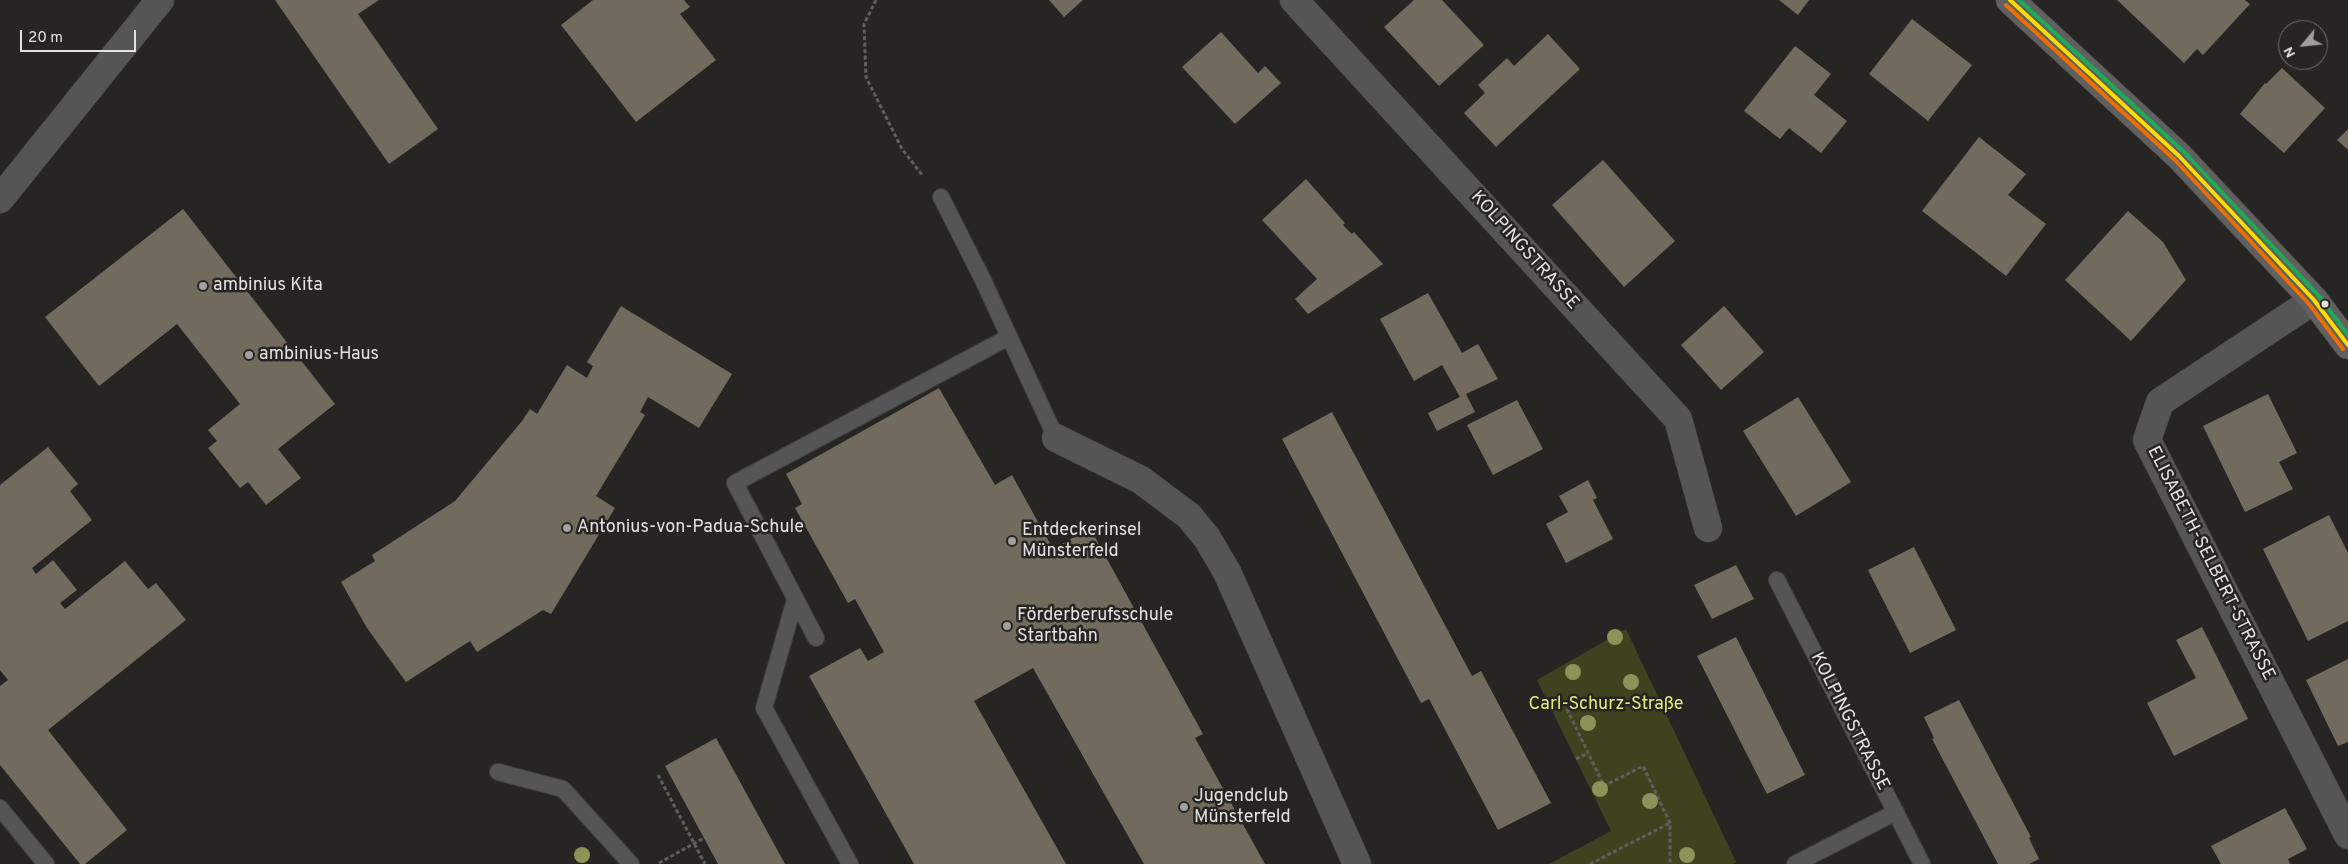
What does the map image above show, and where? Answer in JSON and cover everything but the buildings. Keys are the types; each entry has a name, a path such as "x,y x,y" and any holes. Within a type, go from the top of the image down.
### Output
{"main road":[{"path":"2010,0 2179,156 2314,300 2348,345"}],"street":[{"path":"0,199 160,0"},
{"name":"KOLPINGSTRASSE","path":"1294,0 1678,419 1708,528"},
{"name":"ELISABETH-SELBERT-STRASSE","path":"2314,300 2160,402 2147,440 2348,835"},
{"path":"1056,438 1141,480 1189,516 1199,526 1219,555 1227,572 1357,864"}],"lane":[{"path":"941,197 1009,336 1056,438"},
{"path":"816,638 736,483 1009,336"},
{"name":"KOLPINGSTRASSE","path":"1777,580 1922,864"},
{"path":"795,600 764,708 850,864"},
{"path":"498,772 563,789 631,864"},
{"path":"0,808 46,864"},
{"path":"1795,864 1896,812"}],"path":[{"path":"876,0 864,24 866,77 902,149 941,197"},
{"path":"1566,709 1604,786 1643,766 1670,822 1670,864"},
{"path":"1576,759 1588,753"},
{"path":"658,776 706,864"},
{"path":"1590,864 1670,822"},
{"path":"658,864 704,838"}],"green space":[{"name":"Carl-Schurz-Straße","path":"1626,629 1736,862 1733,864 1549,864 1611,831 1537,680"}],"transit line":[{"path":"2010,0 2179,156 2314,300 2348,345"},
{"path":"2019,0 2184,152 2319,296 2348,335"},
{"path":"2006,5 2175,160 2309,304 2343,349"}],"place":[{"name":"ambinius Kita","path":"203,286"},
{"name":"ambinius-Haus","path":"249,355"},
{"name":"Antonius-von-Padua-Schule","path":"567,528"},
{"name":"Entdeckerinsel Münsterfeld","path":"1012,541"},
{"name":"Förderberufsschule Startbahn","path":"1007,626"},
{"name":"Jugendclub Münsterfeld","path":"1184,807"}]}
